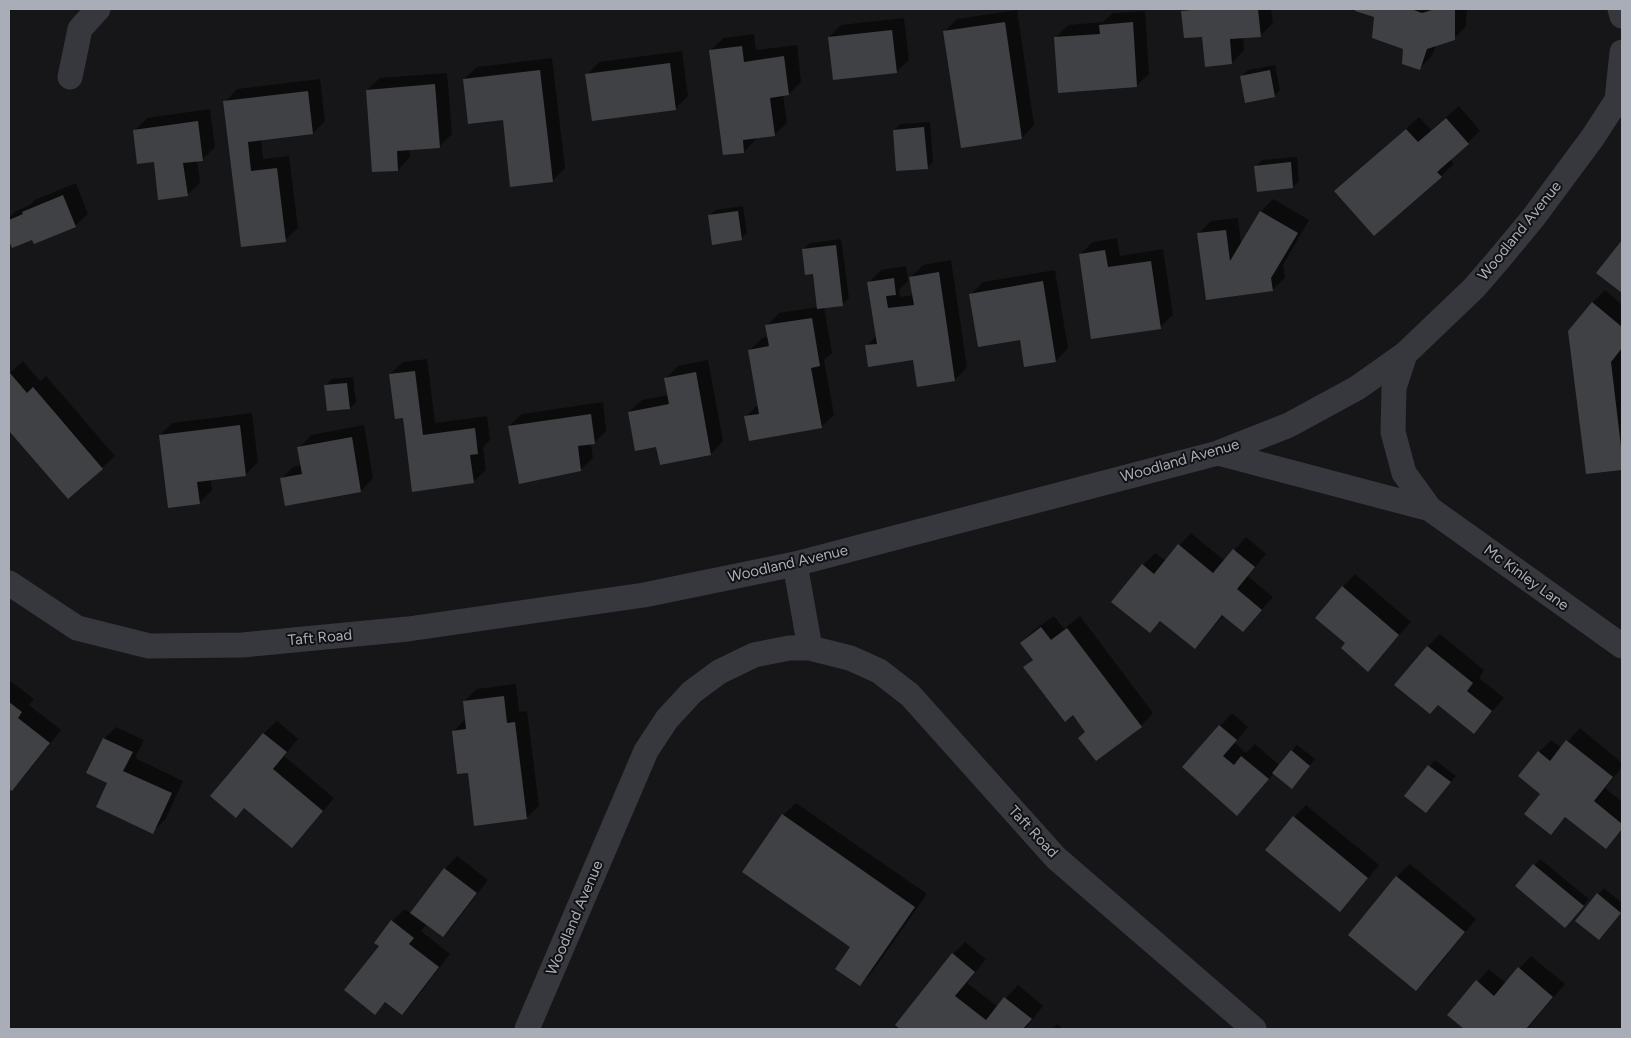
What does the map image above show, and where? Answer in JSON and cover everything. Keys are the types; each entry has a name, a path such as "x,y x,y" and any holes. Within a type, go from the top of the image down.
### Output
{"street":[{"path":"70,77 80,28 98,9"},
{"path":"1620,9 1622,16"},
{"name":"Woodland Avenue","path":"644,595 795,564 1218,453 1290,425 1357,388 1404,354 1474,288 1533,218 1620,99 1622,52"},
{"name":"Mc Kinley Lane","path":"1404,354 1394,388 1393,432 1404,473 1430,509 1622,646"},
{"name":"Mc Kinley Lane","path":"1218,453 1430,509"},
{"path":"795,564 810,648"},
{"name":"Taft Road","path":"9,584 77,628 149,646 242,645 408,629 644,595"},
{"name":"Taft Road","path":"646,751 667,719 692,692 719,672 754,655 789,648 810,648 850,658 879,671 910,696 1056,858 1254,1029"},
{"name":"Woodland Avenue","path":"527,1029 646,751"}],"building":[{"path":"1258,9 1261,37 1230,39 1232,64 1205,67 1202,37 1184,38 1181,11"},
{"path":"1356,9 1411,9 1422,13 1435,9 1455,9 1455,40 1427,49 1420,70 1402,64 1403,49 1372,38 1374,17 1355,11"},
{"path":"1005,22 1022,139 961,148 943,31"},
{"path":"1133,22 1137,87 1058,93 1054,37 1100,34 1099,25"},
{"path":"892,30 897,73 833,80 828,37"},
{"path":"742,46 744,62 784,56 789,95 770,98 775,136 743,140 744,153 723,155 709,50"},
{"path":"670,63 676,110 592,121 585,74"},
{"path":"540,70 553,182 510,187 503,120 468,124 463,79"},
{"path":"1270,70 1275,97 1245,103 1240,76"},
{"path":"435,84 440,148 397,151 398,171 372,172 366,90"},
{"path":"308,91 313,134 248,142 251,171 277,168 286,242 241,247 223,101"},
{"path":"1446,118 1469,144 1437,172 1442,177 1374,236 1334,191 1406,129 1418,142"},
{"path":"198,121 203,161 183,163 188,196 158,200 154,162 137,164 133,130"},
{"path":"924,127 928,169 896,171 893,130"},
{"path":"1291,162 1293,188 1257,192 1254,166"},
{"path":"63,195 76,227 34,244 32,240 12,248 9,241 9,220 23,214 22,212"},
{"path":"738,211 742,240 712,245 708,215"},
{"path":"1260,211 1298,233 1271,278 1273,291 1206,300 1197,233 1226,230 1230,261"},
{"path":"1622,240 1622,293 1596,273"},
{"path":"836,245 843,306 817,309 813,274 805,275 802,249"},
{"path":"1105,250 1108,267 1151,261 1161,329 1091,339 1079,254"},
{"path":"939,272 955,381 917,387 913,360 868,367 865,345 877,344 867,282 894,278 896,295 886,296 888,308 914,305 909,277"},
{"path":"1043,281 1056,362 1024,367 1020,340 978,347 969,294"},
{"path":"1592,302 1622,327 1622,348 1611,362 1622,455 1622,470 1586,474 1568,331"},
{"path":"812,318 820,366 811,368 822,428 749,441 744,416 759,414 748,350 769,346 765,325"},
{"path":"415,371 423,435 475,428 478,454 470,455 474,483 412,492 403,418 395,419 389,374"},
{"path":"696,372 711,455 660,465 656,447 635,451 628,412 669,404 664,378"},
{"path":"10,373 27,393 33,387 103,469 68,499 9,431"},
{"path":"347,383 350,409 327,411 324,385"},
{"path":"591,414 595,444 578,446 581,471 519,484 508,426"},
{"path":"240,425 246,476 197,482 200,504 168,508 159,435"},
{"path":"352,437 361,492 285,506 280,478 302,474 297,447"},
{"path":"1178,544 1213,573 1233,549 1255,567 1237,589 1262,610 1243,632 1222,615 1195,649 1160,621 1150,633 1111,602 1142,564 1154,574"},
{"path":"1342,586 1399,635 1368,672 1341,648 1345,643 1315,618"},
{"path":"1041,627 1051,640 1067,628 1142,727 1096,761 1078,738 1085,732 1073,715 1065,722 1023,667 1033,660 1020,643"},
{"path":"1427,646 1473,683 1467,691 1492,711 1474,734 1438,705 1430,714 1394,685"},
{"path":"504,696 507,723 515,722 527,819 474,826 468,773 457,774 452,731 466,729 463,701"},
{"path":"9,702 22,712 18,718 50,743 12,791 9,789"},
{"path":"1219,725 1237,740 1223,756 1234,765 1241,756 1269,779 1237,816 1182,767"},
{"path":"263,733 287,752 273,769 323,811 292,848 244,808 236,818 210,796"},
{"path":"103,738 133,752 123,771 172,793 153,834 96,807 107,783 86,773"},
{"path":"1566,740 1613,777 1594,801 1622,824 1622,829 1606,849 1565,817 1551,835 1524,814 1540,794 1518,776 1538,751 1550,761"},
{"path":"1291,750 1310,766 1292,789 1272,773"},
{"path":"1428,765 1451,782 1426,813 1404,796"},
{"path":"782,814 915,907 860,986 835,969 850,947 742,872"},
{"path":"1293,816 1368,878 1340,912 1265,850"},
{"path":"1533,864 1584,906 1565,928 1515,886"},
{"path":"444,868 477,893 443,937 410,913"},
{"path":"1396,876 1465,932 1416,991 1348,935"},
{"path":"1597,893 1621,913 1599,940 1575,921"},
{"path":"391,920 414,938 409,944 439,967 402,1015 385,1002 375,1015 344,990 379,946 374,943"},
{"path":"952,953 975,972 955,996 986,1020 1004,997 1032,1019 1023,1029 900,1029 895,1025"},
{"path":"1518,967 1553,997 1526,1029 1464,1029 1447,1015 1476,980 1494,996"}]}
